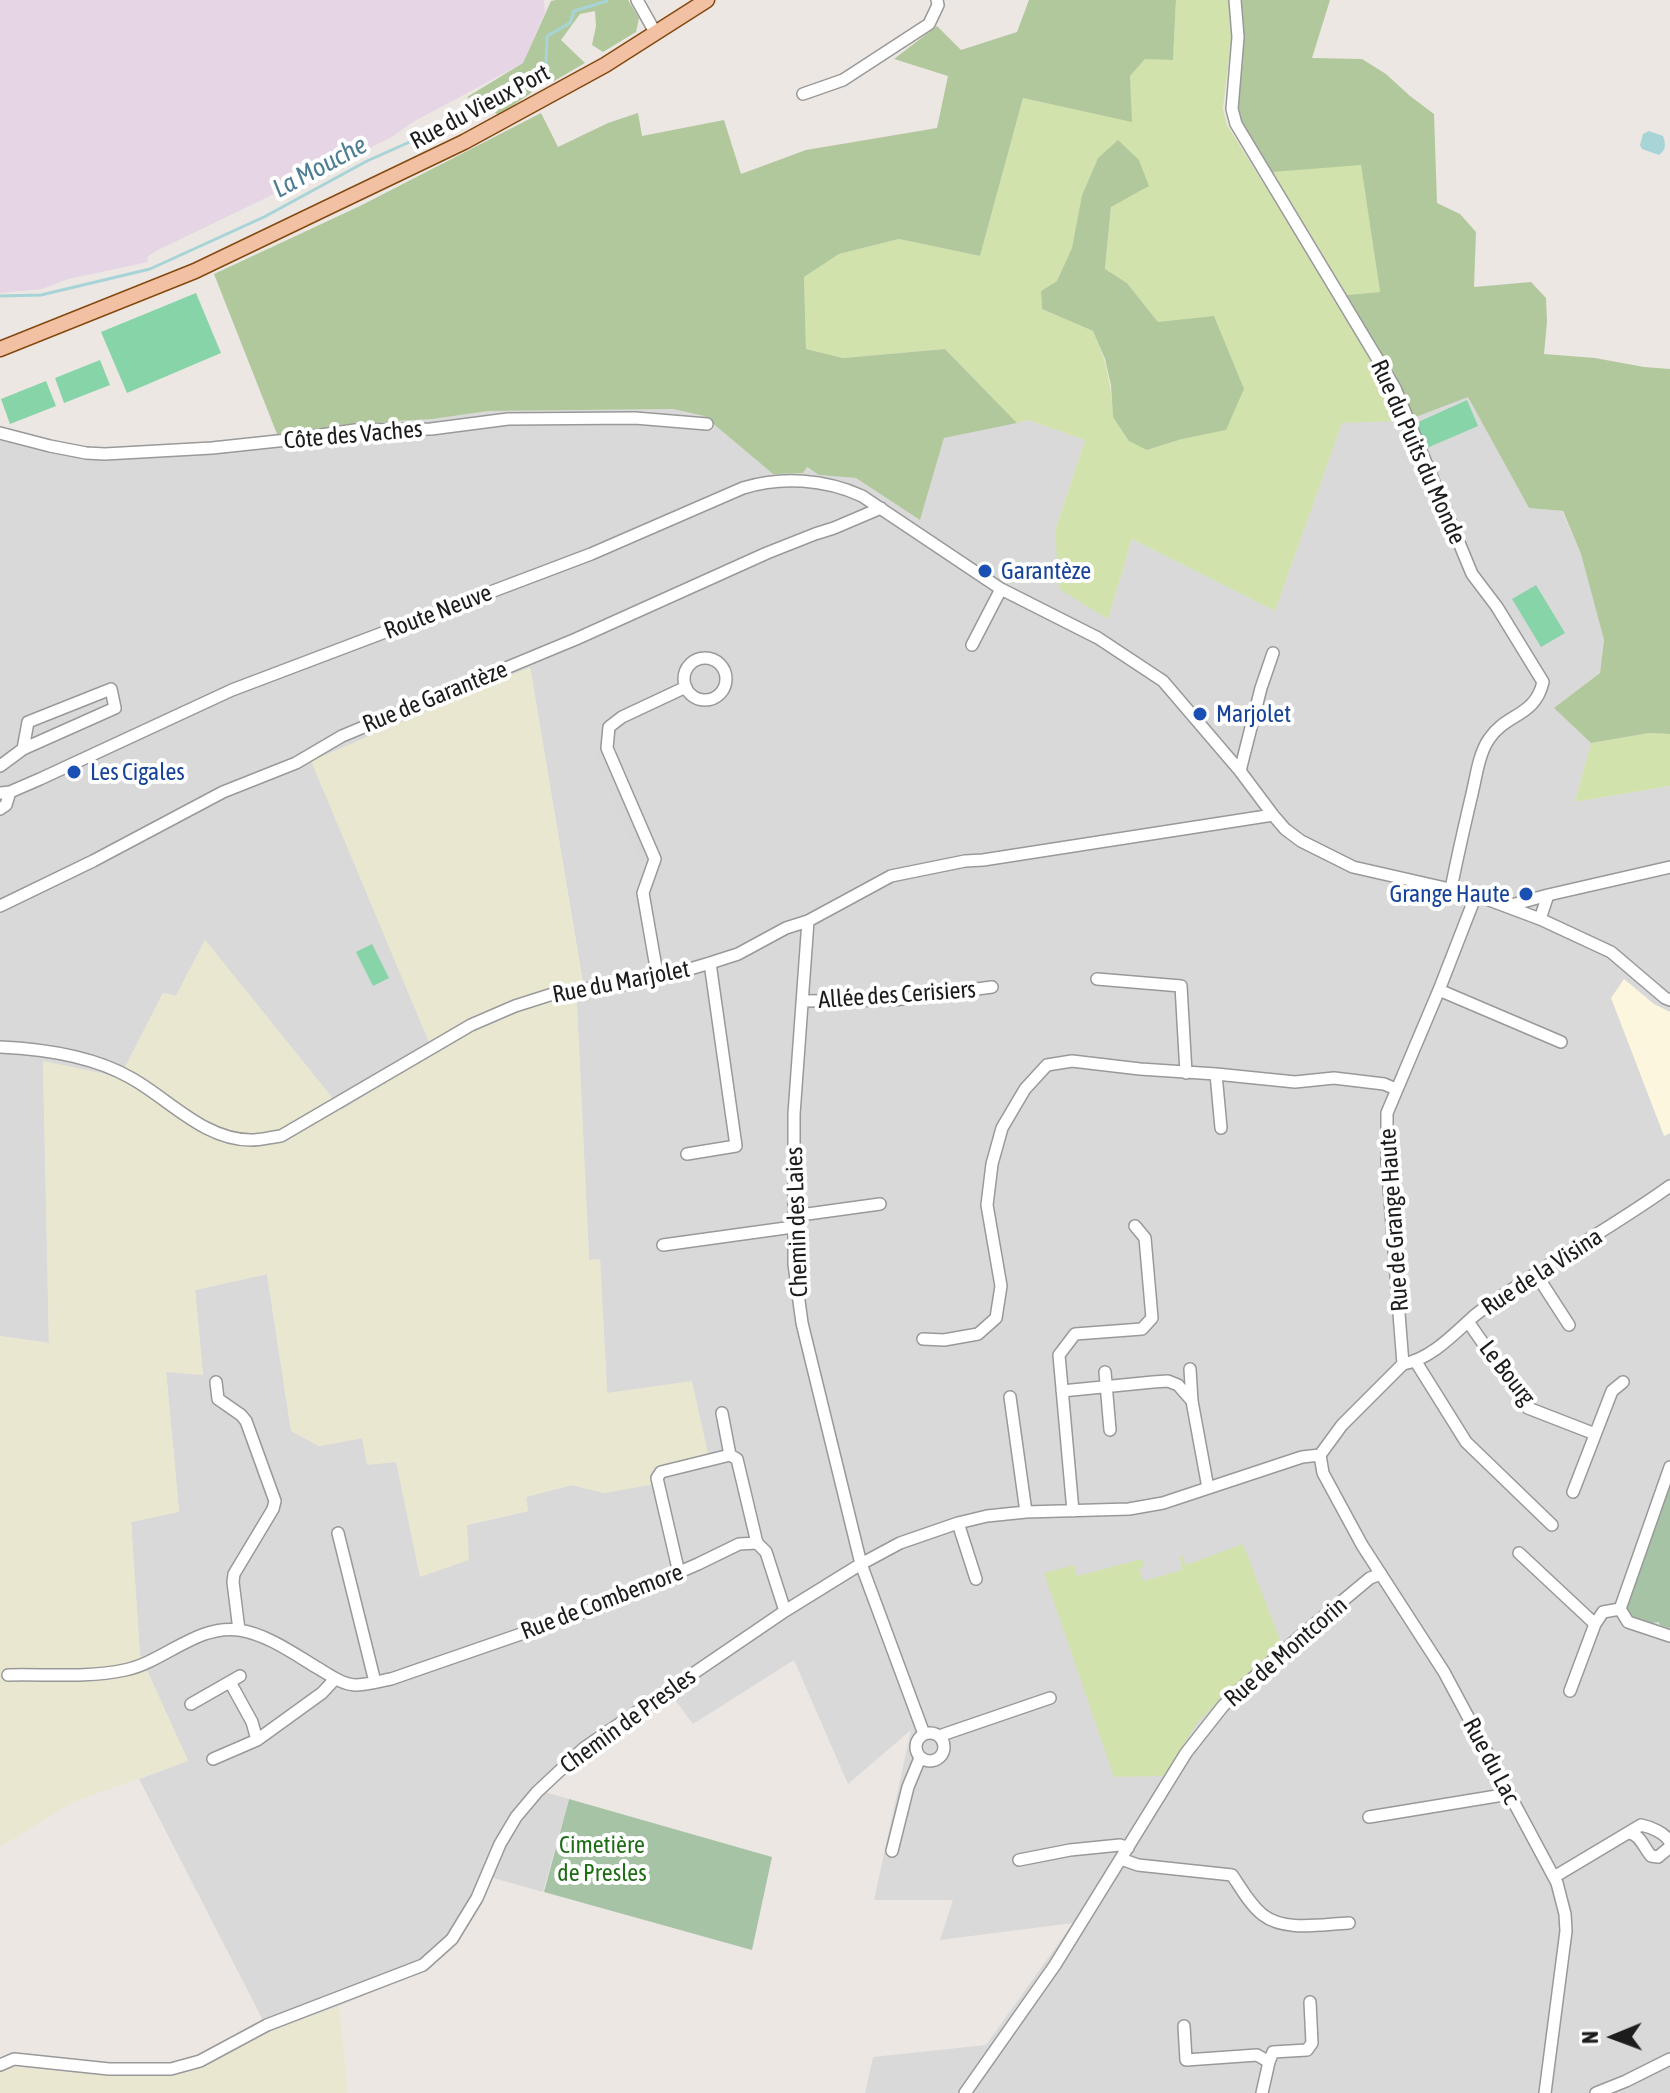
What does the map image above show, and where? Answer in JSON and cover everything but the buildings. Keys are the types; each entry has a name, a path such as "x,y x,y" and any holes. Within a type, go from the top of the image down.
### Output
{"main road":[{"name":"Rue du Vieux Port","path":"0,349 195,271 464,142 605,65 707,0"}],"street":[{"path":"637,0 655,32"},
{"path":"803,94 843,80 929,24 938,5 937,0"},
{"name":"Rue du Puits du Monde","path":"1235,0 1238,37 1232,109 1236,124 1395,388 1472,574 1497,607 1543,682 1540,697 1500,727 1489,740 1479,762 1451,889"},
{"name":"Côte des Vaches","path":"0,433 62,448 105,454 212,448 355,430 431,429 508,419 635,418 707,424"},
{"name":"Route Neuve","path":"5,792 232,690 619,543 743,488 779,481 819,483 849,490 881,508 1001,589 1098,638 1163,681 1285,829 1301,841 1353,867 1476,895 1540,919 1611,952 1670,1000"},
{"name":"Rue de Garantèze","path":"0,906 223,792 296,763 364,726 588,634 767,553 881,508"},
{"path":"972,645 1001,589"},
{"path":"1240,771 1273,653"},
{"path":"658,979 643,893 655,859 607,748 609,727 622,717 686,687"},
{"path":"0,766 23,749 115,708 111,689 28,722 23,749"},
{"path":"0,809 6,805 5,792"},
{"name":"Rue du Marjolet","path":"0,1047 56,1053 99,1064 131,1078 197,1123 223,1135 250,1140 281,1136 471,1025 515,1006 559,992 646,982 738,954 898,874 965,861 1273,815"},
{"path":"1508,906 1670,867"},
{"name":"Rue de Grange Haute","path":"1410,1363 1387,1162 1387,1113 1476,895"},
{"path":"1540,919 1548,895"},
{"name":"Chemin des Laies","path":"808,921 794,1114 794,1264 802,1323 861,1564 924,1734"},
{"path":"687,1154 736,1146 710,963"},
{"path":"1097,979 1181,986 1186,1073"},
{"name":"Allée des Cerisiers","path":"802,1001 894,1000 992,987"},
{"path":"1439,990 1561,1042"},
{"path":"923,1339 944,1340 978,1334 996,1318 1001,1286 987,1205 992,1164 1002,1128 1025,1089 1047,1065 1072,1061 1295,1082 1334,1078 1384,1084 1396,1089"},
{"path":"1216,1074 1221,1128"},
{"name":"Rue de la Visina","path":"1320,1455 1342,1425 1410,1363 1536,1274 1631,1215 1670,1186"},
{"path":"663,1245 880,1204"},
{"path":"1073,1511 1059,1355 1075,1334 1142,1329 1152,1318 1145,1238 1135,1226"},
{"path":"1536,1274 1569,1325"},
{"name":"Le Bourg","path":"1469,1323 1528,1408 1595,1434"},
{"path":"1410,1363 1466,1442 1552,1525"},
{"path":"1190,1369 1192,1401 1208,1488"},
{"path":"1105,1372 1110,1430"},
{"path":"1062,1391 1168,1381 1178,1385 1192,1401"},
{"path":"8,1675 121,1671 139,1667 201,1635 220,1630 239,1630 234,1574 275,1501 246,1421 218,1399 216,1382"},
{"path":"1573,1492 1612,1391 1623,1382"},
{"path":"1010,1397 1026,1512"},
{"path":"722,1413 730,1455"},
{"path":"679,1573 657,1478 661,1472 730,1455 737,1459 757,1543 766,1552 785,1611"},
{"name":"Chemin de Presles","path":"0,2065 14,2059 109,2069 171,2069 200,2061 267,2025 423,1965 452,1939 477,1898 500,1844 516,1817 537,1792 584,1748 785,1611 900,1543 987,1516 1129,1509 1163,1503 1302,1457 1320,1455"},
{"name":"Rue du Lac","path":"1320,1455 1323,1473 1381,1574 1444,1672 1554,1877 1564,1906 1566,1931 1544,2093"},
{"path":"1620,1609 1670,1467"},
{"path":"958,1523 976,1579"},
{"path":"338,1533 375,1682"},
{"name":"Rue de Combemore","path":"239,1630 262,1637 335,1679 353,1685 375,1682 599,1607 739,1544 757,1543"},
{"path":"1519,1553 1595,1624"},
{"name":"Rue de Montcorin","path":"965,2093 1055,1965 1186,1753 1223,1706 1304,1633 1370,1578 1381,1574"},
{"path":"1570,1691 1595,1624 1603,1612 1620,1609"},
{"path":"1620,1609 1628,1622 1670,1636"},
{"path":"191,1704 235,1679 257,1740"},
{"path":"213,1759 257,1740 322,1693 335,1679"},
{"path":"939,1736 1050,1698"},
{"path":"892,1851 908,1787 920,1758 916,1746 924,1734 939,1736 944,1744 941,1757 933,1761 920,1758"},
{"path":"1369,1817 1509,1794"},
{"path":"1554,1877 1641,1825 1667,1837 1670,1847 1658,1857 1651,1856 1638,1837 1629,1833"},
{"path":"1019,1860 1070,1850 1120,1845 1128,1848"},
{"path":"1121,1859 1138,1865 1232,1875 1245,1896 1264,1916 1289,1925 1349,1923"},
{"path":"1262,2093 1273,2052 1307,2050 1312,2043 1310,2002"},
{"path":"1184,2026 1186,2060 1257,2055 1269,2062"},
{"path":"1596,2093 1670,2059"}],"shaded area":[{"path":"0,0 544,0 545,12 523,63 413,122 390,138 156,251 147,257 148,262 68,279 42,289 0,293"},
{"path":"1468,396 1529,508 1562,511 1581,554 1604,640 1600,673 1555,708 1591,743 1575,802 1670,786 1670,2093 865,2093 873,2057 986,2045 1073,1923 940,1940 953,1900 874,1900 911,1730 848,1784 794,1660 693,1724 672,1696 589,1750 517,1822 467,1925 455,1942 426,1970 269,2032 139,1779 188,1761 140,1655 131,1522 179,1511 166,1371 203,1374 195,1290 267,1274 291,1430 319,1446 362,1438 396,1462 467,1525 528,1511 525,1497 572,1485 604,1493 654,1483 652,1471 709,1458 607,1394 600,1259 589,1260 576,984 583,983 530,667 434,1052 342,1110 205,940 176,996 163,993 120,1077 43,1062 49,1343 0,1336 0,427 91,449 171,446 488,411 673,409 704,416 773,474 806,467 820,475 856,478 920,519 944,438 1028,420 1085,440 1055,531 1108,619 1132,539 1275,611 1342,422 1398,421"},
{"path":"530,667 583,983 576,985 589,1260 600,1259 607,1393 692,1381 709,1458 652,1471 655,1484 604,1493 572,1485 526,1497 528,1511 467,1525 469,1560 420,1577 396,1462 367,1465 362,1438 319,1446 291,1431 267,1274 195,1290 203,1375 166,1372 179,1512 131,1522 140,1655 188,1761 73,1802 0,1847 0,1336 49,1343 43,1061 120,1077 163,993 176,996 205,940 342,1110 433,1052 311,761"},
{"path":"603,750 649,857 640,862 595,754"},
{"path":"1624,979 1654,1004 1670,1012 1670,1133 1664,1136 1611,998"},
{"path":"544,1792 569,1799 543,1892 490,1877 517,1822"},
{"path":"339,2006 348,2093 0,2093 0,2066 109,2075 173,2075 204,2066 269,2032"}],"green space":[{"path":"628,0 639,18 636,32 603,52 592,45 595,11 580,14 561,40 585,63 554,81 539,80 531,93 499,115 467,97 523,63 551,1"},
{"path":"1029,0 1176,0 1173,60 1145,59 1130,76 1132,122 1023,98 980,256 899,239 839,254 804,277 806,349 843,358 945,349 1017,423 944,438 920,520 856,478 819,475 807,467 803,473 773,474 704,416 673,409 488,411 277,434 214,274 360,206 541,113 558,147 608,123 638,113 642,136 724,120 741,174 806,150 937,128 948,76 894,59 937,26 961,50 1017,32"},
{"path":"1176,0 1229,0 1232,34 1223,108 1227,125 1392,389 1404,419 1342,423 1275,611 1132,539 1108,619 1059,589 1055,531 1085,440 1028,420 1017,423 945,349 843,358 806,349 804,277 839,254 899,239 980,256 1023,98 1131,121 1130,75 1145,59 1173,59","holes":["1118,141 1105,269 1127,283 1158,322 1182,439 1147,450 1113,417 1108,373 1093,331 1042,309 1041,291 1057,281 1073,248 1082,195 1098,158"]},
{"path":"1237,0 1330,0 1312,58 1362,59 1386,74 1434,114 1437,203 1460,214 1476,232 1474,287 1531,282 1546,298 1544,354 1670,369 1670,734 1649,733 1591,743 1554,708 1600,673 1604,640 1581,554 1563,511 1529,508 1468,397 1413,418 1399,384 1383,364 1381,354 1346,295 1380,292 1361,165 1272,172 1235,110"},
{"path":"1118,140 1139,160 1149,186 1111,207 1105,269 1127,283 1158,322 1214,316 1244,389 1226,430 1147,450 1129,441 1113,417 1105,359 1093,331 1042,309 1041,291 1057,281 1072,248 1082,195 1098,158"},
{"path":"1361,164 1380,292 1346,295 1272,172"},
{"path":"196,293 221,353 127,393 101,332"},
{"path":"100,360 110,385 64,403 55,378"},
{"path":"46,381 56,406 10,424 1,399"},
{"path":"1467,400 1478,426 1427,448 1416,423"},
{"path":"1536,585 1565,633 1541,647 1512,599"},
{"path":"1649,733 1670,734 1670,786 1575,802 1591,743"},
{"path":"372,944 389,978 373,986 356,952"},
{"path":"1670,1479 1670,1628 1659,1622 1630,1616 1626,1607"},
{"path":"1243,1544 1282,1645 1229,1690 1197,1723 1165,1776 1114,1777 1044,1573 1074,1565 1077,1576 1142,1559 1144,1567 1139,1568 1143,1581 1182,1570 1182,1555 1186,1565"},
{"name":"Cimetière de Presles","path":"569,1799 772,1857 752,1950 544,1892"}],"water":[{"path":"1649,131 1663,136 1665,147 1659,155 1642,149 1640,145 1643,134"}],"waterway":[{"name":"La Mouche","path":"0,296 41,295 150,269 264,217 367,161 486,108 546,64 547,36 570,23 574,11 607,1"}],"place":[{"name":"Garantèze","path":"985,571"},
{"name":"Marjolet","path":"1200,714"},
{"name":"Les Cigales","path":"74,772"},
{"name":"Grange Haute","path":"1526,894"}]}
